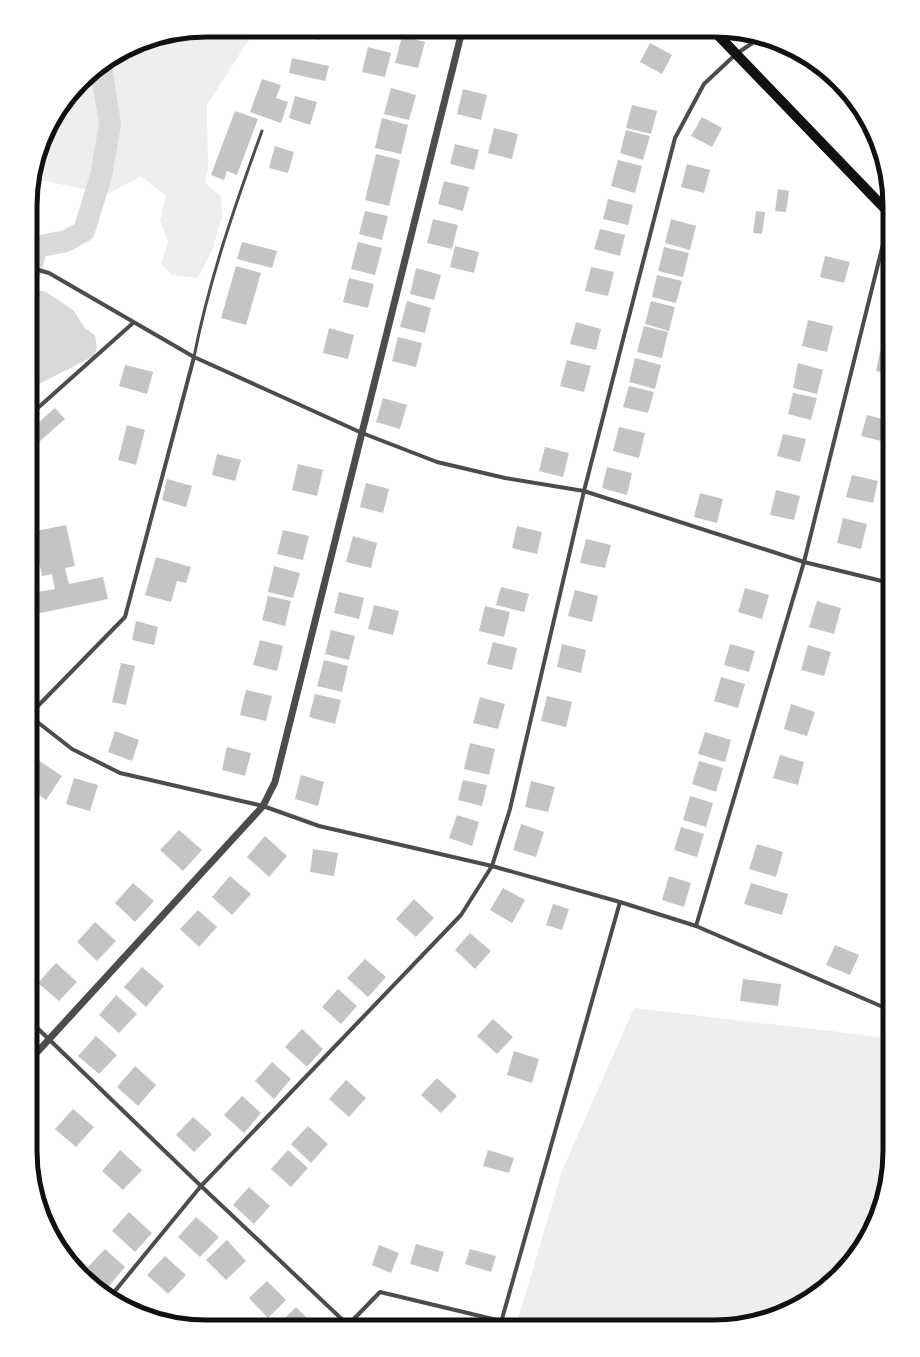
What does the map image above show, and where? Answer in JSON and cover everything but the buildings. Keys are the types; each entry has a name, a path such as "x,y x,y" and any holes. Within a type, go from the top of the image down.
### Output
{"main road":[{"path":"719,37 883,208"}],"street":[{"path":"37,1052 263,806 275,782 461,37"},
{"path":"114,1292 201,1186 461,915 492,866 510,809 584,490 675,138 704,84 736,54 754,42"},
{"path":"696,926 804,562 883,243"},
{"path":"37,270 49,274 194,357 362,433 437,462 505,478 584,490 804,562 883,581"},
{"path":"37,409 133,323"},
{"path":"37,706 125,617 194,357"},
{"path":"37,722 72,749 120,773 263,806 319,826 492,866 620,902 696,926 883,1007"},
{"path":"502,1320 620,902"},
{"path":"37,1027 342,1320"},
{"path":"354,1320 380,1292 486,1320"}],"lane":[{"path":"194,357 200,328 234,207 262,131"}],"shaded area":[{"path":"195,37 251,37 207,105 208,168 205,183 221,196 222,217 213,248 198,278 172,275 161,264 168,242 160,221 166,196 141,176 108,194 40,180 38,184 46,152 54,131 72,103 103,72 131,54 173,40"},
{"path":"37,290 46,292 73,310 85,328 95,335 97,347 94,356 37,385"},
{"path":"634,1008 883,1037 883,1162 880,1184 874,1205 866,1226 848,1254 817,1285 789,1303 747,1317 725,1320 518,1320 562,1171"}],"waterway":[{"path":"37,247 66,241 84,231 101,176 110,124 102,73"}]}
